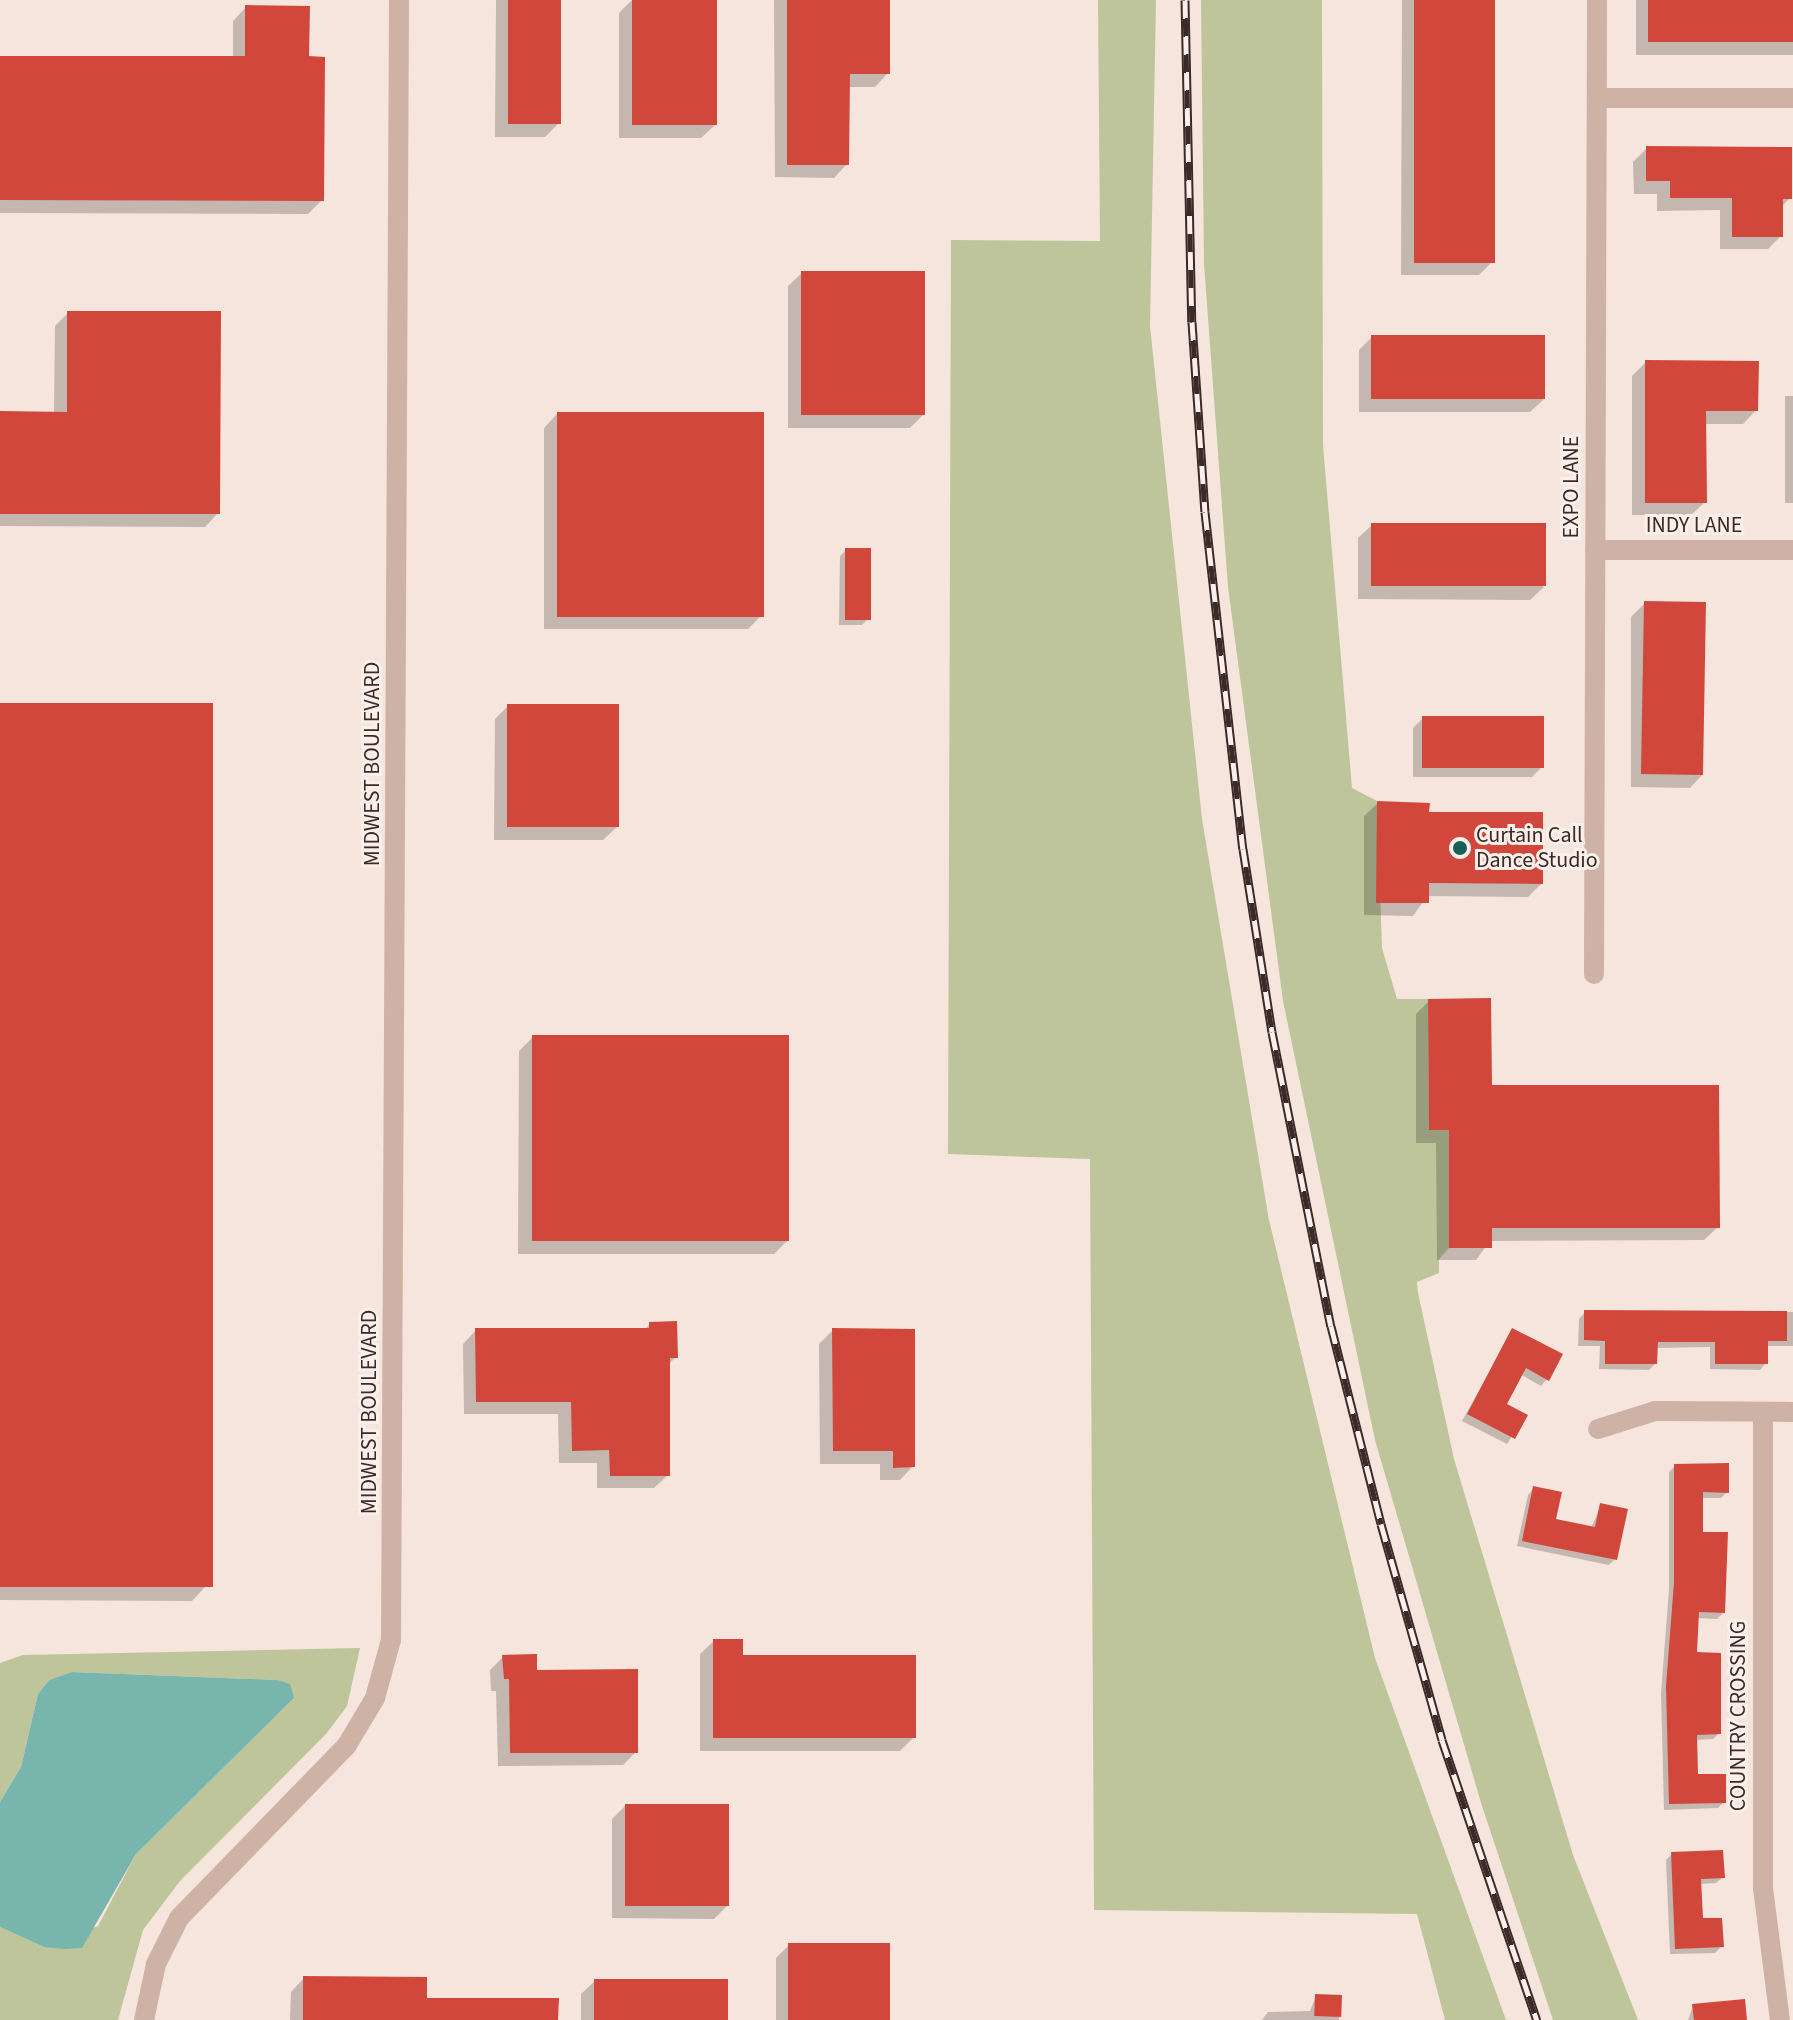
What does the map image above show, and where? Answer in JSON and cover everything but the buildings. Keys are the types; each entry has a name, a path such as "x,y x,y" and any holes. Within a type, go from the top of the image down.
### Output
{"street":[{"name":"MIDWEST BOULEVARD","path":"144,2020 156,1964 179,1918 331,1762 370,1709 391,1640 399,0"},
{"name":"EXPO LANE","path":"1594,974 1597,0"},
{"path":"1597,98 1793,98"},
{"name":"INDY LANE","path":"1595,550 1793,550"},
{"path":"1598,1429 1655,1411 1793,1412"},
{"name":"COUNTRY CROSSING","path":"1763,1412 1763,1888 1780,2020"}],"green space":[{"path":"1098,0 1156,0 1150,326 1202,819 1269,1220 1375,1658 1506,2020 1445,2020 1417,1914 1094,1910 1090,1159 948,1154 951,240 1100,241"},
{"path":"1201,0 1322,0 1323,445 1352,788 1377,801 1382,948 1397,999 1428,999 1429,1130 1449,1130 1449,1248 1439,1259 1439,1273 1417,1282 1418,1293 1454,1459 1573,1855 1638,2020 1553,2020 1482,1806 1375,1440 1283,1001 1228,587 1204,264"},
{"path":"360,1648 347,1706 326,1734 180,1881 143,1930 118,2020 0,2020 0,1927 44,1947 98,1926 136,1854 294,1698 277,1680 72,1672 49,1680 38,1694 21,1767 0,1802 0,1663 23,1655"}],"water":[{"path":"72,1672 277,1680 290,1684 294,1698 136,1854 82,1948 64,1949 44,1947 0,1927 0,1802 21,1767 38,1694 49,1680"}],"railway":[{"path":"1185,0 1192,322 1205,512 1243,849 1272,1032 1331,1326 1381,1524 1442,1740 1537,2020"}],"place":[{"name":"Curtain Call Dance Studio","path":"1460,848"}]}
